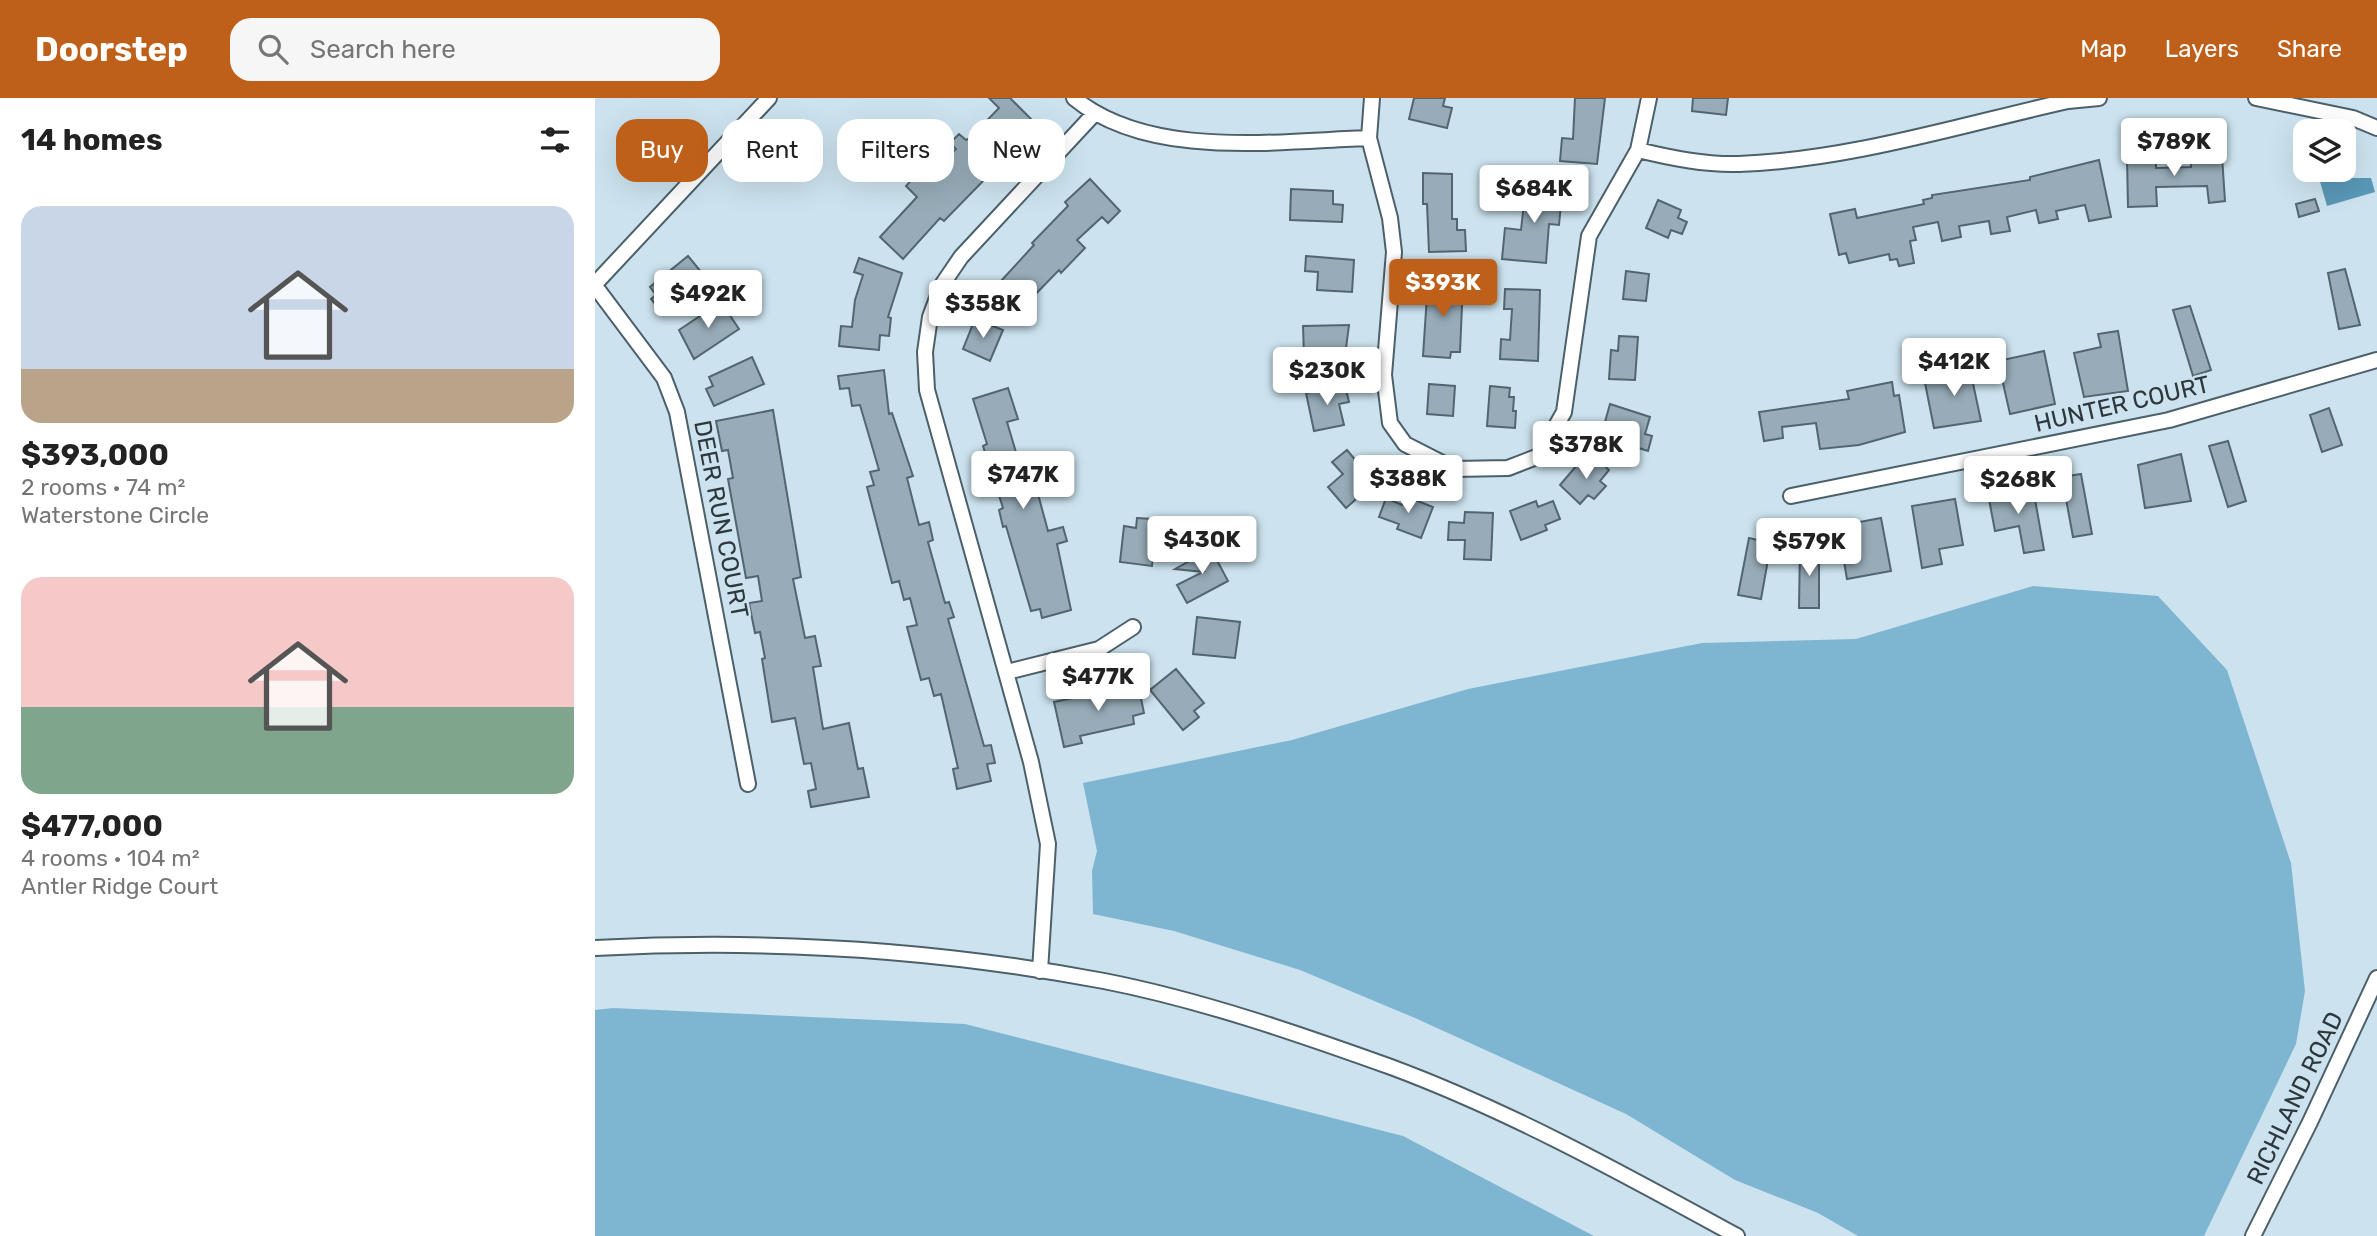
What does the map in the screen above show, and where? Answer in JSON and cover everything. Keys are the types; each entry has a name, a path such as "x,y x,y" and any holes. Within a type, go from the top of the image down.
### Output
{"street":[{"path":"595,285 769,98"},
{"path":"1074,98 1094,114 1163,138 1235,142 1369,138"},
{"path":"1372,98 1369,138 1390,218 1394,252 1384,375 1390,423 1405,444 1454,469 1508,468 1539,456 1564,412 1589,236 1638,150 1649,98"},
{"path":"1638,150 1680,160 1736,164 1817,158 2068,101 2099,98"},
{"path":"2256,98 2353,118 2377,128"},
{"path":"1040,971 1048,844 1031,762 927,390 925,352 930,317 942,285 961,257 1094,114"},
{"name":"DEER RUN COURT","path":"595,285 664,378 677,412 748,784"},
{"name":"HUNTER COURT","path":"1791,496 2168,420 2377,360"},
{"path":"1007,672 1099,649 1133,627"},
{"path":"595,948 747,944 840,947 938,955 1105,982 1215,1010 1393,1068 1578,1149 1737,1236"},
{"name":"RICHLAND ROAD","path":"2253,1236 2377,978"}],"shaded area":[{"path":"2356,178 2371,178 2375,192 2327,206 2320,182 2356,182"},
{"path":"2033,586 2158,596 2227,670 2291,863 2305,991 2296,1044 2204,1236 1858,1236 1818,1213 1735,1180 1626,1114 1415,1018 1300,970 1174,931 1093,914 1092,871 1097,851 1083,783 1292,740 1468,689 1702,643 1856,639"},
{"path":"613,1008 965,1024 1403,1136 1594,1236 595,1236 595,1010"}],"building":[{"path":"989,98 1010,98 1031,119 988,119 999,108"},
{"path":"1414,98 1445,98 1443,106 1452,108 1447,128 1409,119"},
{"path":"1575,98 1605,98 1597,164 1560,161 1562,138 1573,139"},
{"path":"1693,98 1728,98 1726,115 1692,111"},
{"path":"959,134 968,139 968,182 982,182 944,221 940,218 903,259 880,237 917,197 906,186 910,182 954,182 954,139"},
{"path":"2211,152 2212,157 2222,156 2225,201 2209,203 2207,186 2156,187 2157,206 2128,207 2127,159 2156,158 2156,168 2191,167 2190,153"},
{"path":"2099,160 2111,217 2089,221 2085,205 2056,211 2058,219 2039,223 2036,210 2007,217 2010,231 1991,234 1989,221 1959,226 1961,237 1942,241 1938,222 1913,227 1916,240 1910,241 1914,263 1899,266 1897,259 1890,260 1889,254 1849,263 1846,253 1839,255 1830,214 1855,209 1857,218 1924,204 1923,200 1932,198 1932,195 2030,180 2030,177"},
{"path":"1423,173 1452,174 1452,219 1457,219 1457,230 1465,230 1466,251 1429,252 1427,204 1423,204"},
{"path":"1090,179 1120,211 1108,223 1102,217 1077,240 1085,248 1026,304 1001,281 1034,245 1032,243 1068,206 1065,202"},
{"path":"1536,180 1556,182 1555,193 1562,193 1559,225 1549,224 1546,263 1502,259 1505,228 1521,230 1525,194 1534,195"},
{"path":"1291,189 1333,191 1333,204 1343,205 1342,222 1290,220"},
{"path":"2315,199 2319,211 2299,217 2296,204"},
{"path":"1658,200 1681,210 1678,218 1687,222 1682,234 1671,230 1668,238 1646,228"},
{"path":"688,256 707,279 664,315 651,299 656,295 650,287"},
{"path":"1306,256 1354,260 1352,292 1317,290 1318,272 1305,271"},
{"path":"859,258 902,273 888,317 891,318 889,336 880,335 879,350 839,346 841,326 852,327 855,300 863,275 854,272"},
{"path":"2345,269 2360,325 2339,329 2328,273"},
{"path":"1626,271 1649,274 1646,301 1623,299"},
{"path":"1428,280 1463,283 1460,352 1451,352 1450,358 1423,356"},
{"path":"1505,289 1540,290 1538,361 1500,359 1501,339 1510,340 1512,309 1504,309"},
{"path":"721,302 739,329 694,359 679,330"},
{"path":"2190,306 2211,370 2193,376 2173,310"},
{"path":"975,319 1003,330 990,361 963,349"},
{"path":"1349,325 1345,356 1304,357 1303,326"},
{"path":"2118,331 2128,391 2084,397 2074,353 2101,347 2098,334"},
{"path":"1619,336 1638,337 1635,380 1609,379 1611,350 1618,351"},
{"path":"2044,351 2055,404 2010,414 1998,361"},
{"path":"752,357 764,384 714,406 706,389 713,386 709,377"},
{"path":"1968,360 1981,421 1934,428 1925,383 1951,378 1948,364"},
{"path":"884,370 889,414 892,413 913,476 907,478 919,525 929,522 933,540 928,542 945,603 949,602 954,617 948,619 984,746 991,745 995,763 987,764 991,781 957,789 953,769 958,768 941,694 934,696 929,678 921,680 907,627 917,625 910,598 904,600 899,581 892,583 867,487 874,485 870,472 879,470 860,405 852,406 849,388 840,389 838,376"},
{"path":"1892,382 1894,396 1899,395 1905,432 1859,445 1820,449 1816,423 1782,427 1783,438 1764,441 1759,412 1849,399 1847,391"},
{"path":"1429,384 1455,386 1453,416 1427,414"},
{"path":"1345,385 1349,402 1339,404 1344,425 1314,431 1306,393"},
{"path":"1490,386 1510,388 1509,397 1514,397 1513,411 1516,411 1515,428 1487,426"},
{"path":"1008,388 1018,419 1007,422 1026,486 1035,483 1048,531 1063,527 1067,541 1057,544 1071,610 1042,618 1040,609 1031,611 1006,526 1003,527 999,510 1003,508 983,446 987,444 973,399"},
{"path":"1610,404 1650,417 1645,434 1652,436 1648,451 1601,436"},
{"path":"2329,408 2342,445 2322,452 2310,415"},
{"path":"773,410 801,577 793,579 805,638 815,636 821,666 813,667 823,729 849,723 858,769 863,768 869,797 811,807 808,791 816,789 811,763 804,764 795,718 772,722 760,632 755,633 749,603 762,601 758,576 746,578 728,479 733,478 728,450 722,451 716,421"},
{"path":"2228,441 2246,501 2228,507 2209,446"},
{"path":"1347,450 1357,462 1362,457 1380,478 1346,508 1328,487 1343,474 1332,462"},
{"path":"2181,454 2191,501 2145,508 2138,465"},
{"path":"1596,458 1609,470 1600,481 1606,486 1594,499 1588,495 1580,504 1560,485 1578,464 1585,470"},
{"path":"2081,474 2092,534 2073,537 2062,477"},
{"path":"2033,488 2044,550 2024,553 2019,526 1995,531 1988,494"},
{"path":"1405,496 1433,507 1421,538 1397,529 1399,524 1379,517 1386,498 1402,505"},
{"path":"1955,499 1963,545 1939,549 1942,564 1922,568 1912,506"},
{"path":"1536,501 1538,507 1553,501 1560,519 1545,525 1547,530 1521,540 1510,511"},
{"path":"1465,512 1493,513 1491,560 1464,559 1465,540 1448,540 1449,522 1464,523"},
{"path":"1137,518 1152,519 1151,527 1156,528 1152,566 1120,562 1124,526 1136,528"},
{"path":"1881,518 1891,571 1847,579 1838,526"},
{"path":"1749,538 1771,543 1761,599 1738,595"},
{"path":"1800,547 1819,547 1819,608 1799,608"},
{"path":"1211,549 1228,581 1187,603 1177,585 1203,572 1175,569"},
{"path":"1197,617 1240,622 1235,658 1193,654"},
{"path":"1176,669 1204,703 1194,711 1199,717 1183,730 1150,690"},
{"path":"1138,684 1144,713 1133,716 1134,724 1080,736 1082,743 1064,747 1054,702"}]}
